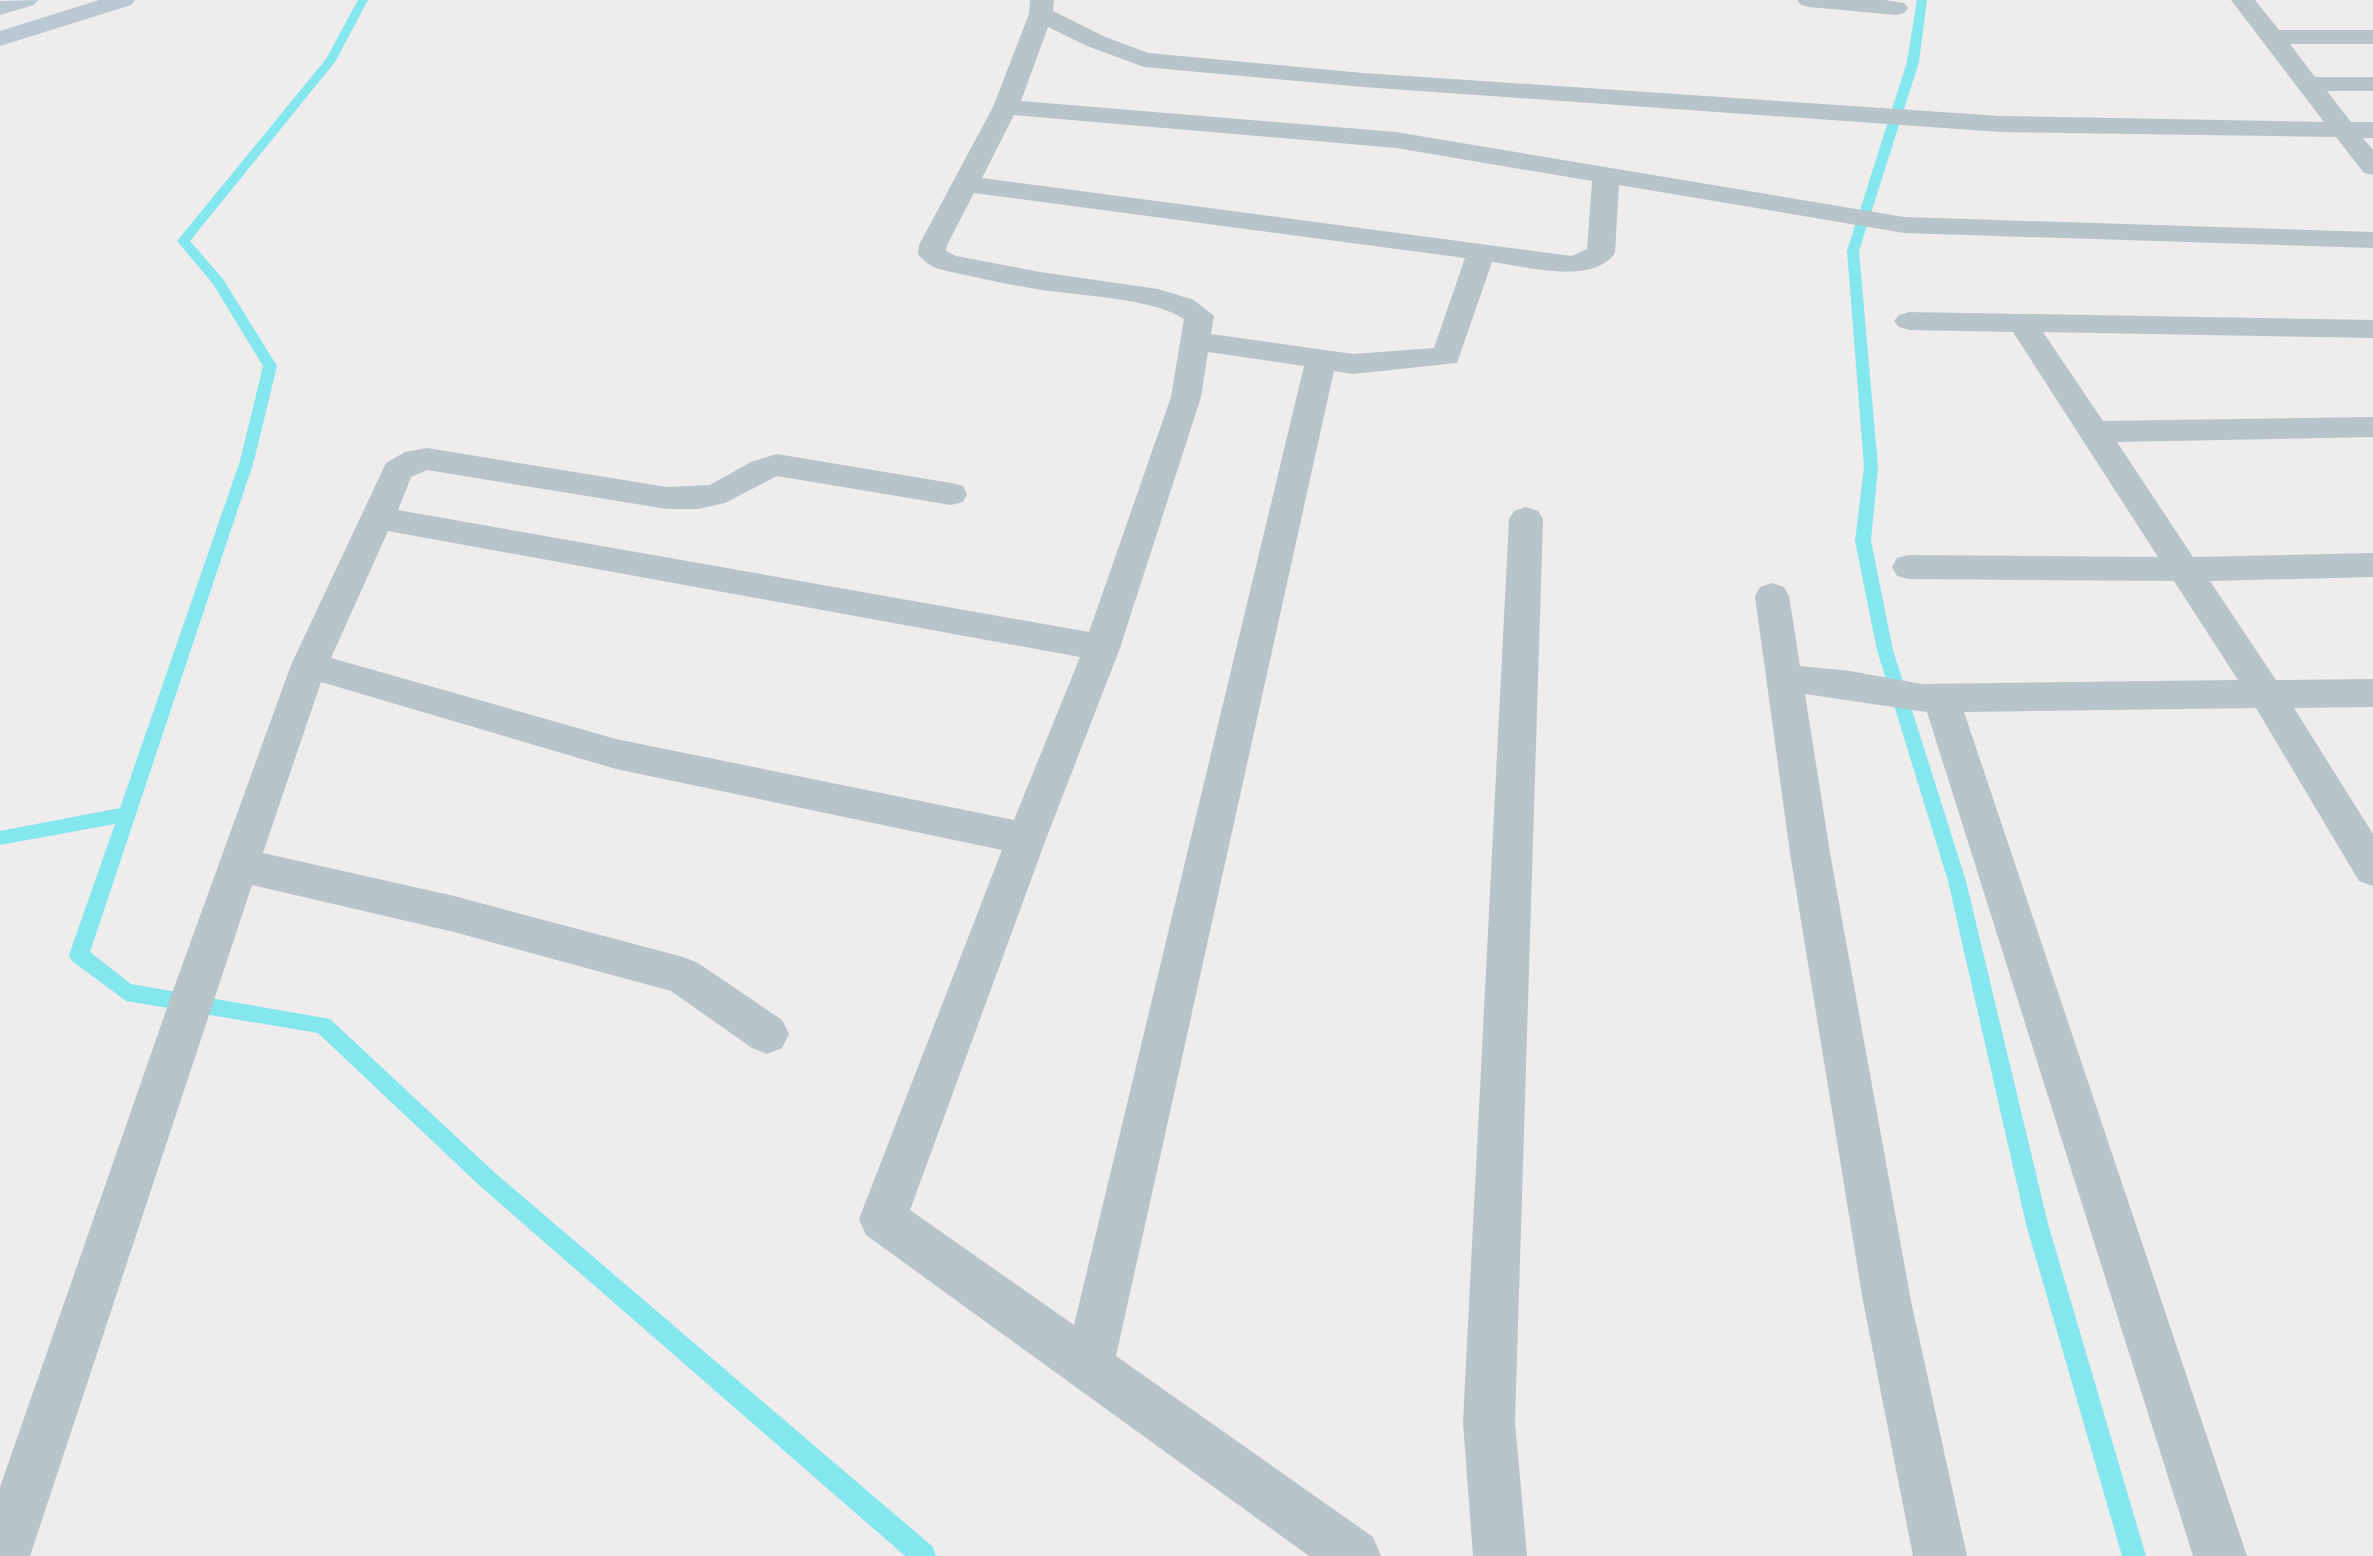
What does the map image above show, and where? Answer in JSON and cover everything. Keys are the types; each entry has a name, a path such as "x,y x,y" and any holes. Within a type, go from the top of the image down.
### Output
{"main road":[{"path":"0,8 26,0"},
{"path":"0,42 124,0"}],"street":[{"path":"1808,0 1896,8"},
{"path":"2244,0 2373,167"},
{"path":"1354,1556 883,1219 1026,839 1102,648 1186,397 1199,316 1184,306 1158,298 974,269 947,263 932,254 933,245 1006,107 1042,7 1095,41 1144,60 1405,112 1606,175 1904,225 2373,240"},
{"path":"2272,37 2373,37"},
{"path":"2309,84 2373,84"},
{"path":"1006,107 1858,114 2001,124 2373,130"},
{"path":"965,184 1572,264 1595,259 1601,253 1606,175"},
{"path":"1195,341 1353,364 1446,356 1481,251"},
{"path":"1909,321 2373,329"},
{"path":"2022,323 2266,694 2373,869"},
{"path":"1089,1366 1321,359"},
{"path":"2093,432 2373,427"},
{"path":"3,1556 196,985 309,665 379,518 397,471 416,460 427,458 667,498 700,498 728,491 752,472 777,465 951,494"},
{"path":"379,518 1102,648"},
{"path":"1500,1556 1489,1422 1526,519"},
{"path":"1909,567 2182,569 2373,565"},
{"path":"1772,596 1810,853 1887,1301 1940,1556"},
{"path":"309,665 616,754 1026,839"},
{"path":"1784,677 1931,698 2373,693"},
{"path":"1931,698 2220,1556"},
{"path":"240,865 454,914 683,976 767,1034"}],"waterway":[{"path":"127,814 247,461 270,366 218,282 183,241 331,60 363,0"},
{"path":"1922,0 1913,62 1853,251 1871,467 1863,541 1885,650 1957,881 2037,1224 2134,1556"},
{"path":"0,838 127,814"},
{"path":"127,814 79,955 126,992 323,1025 487,1179 924,1556"}]}
